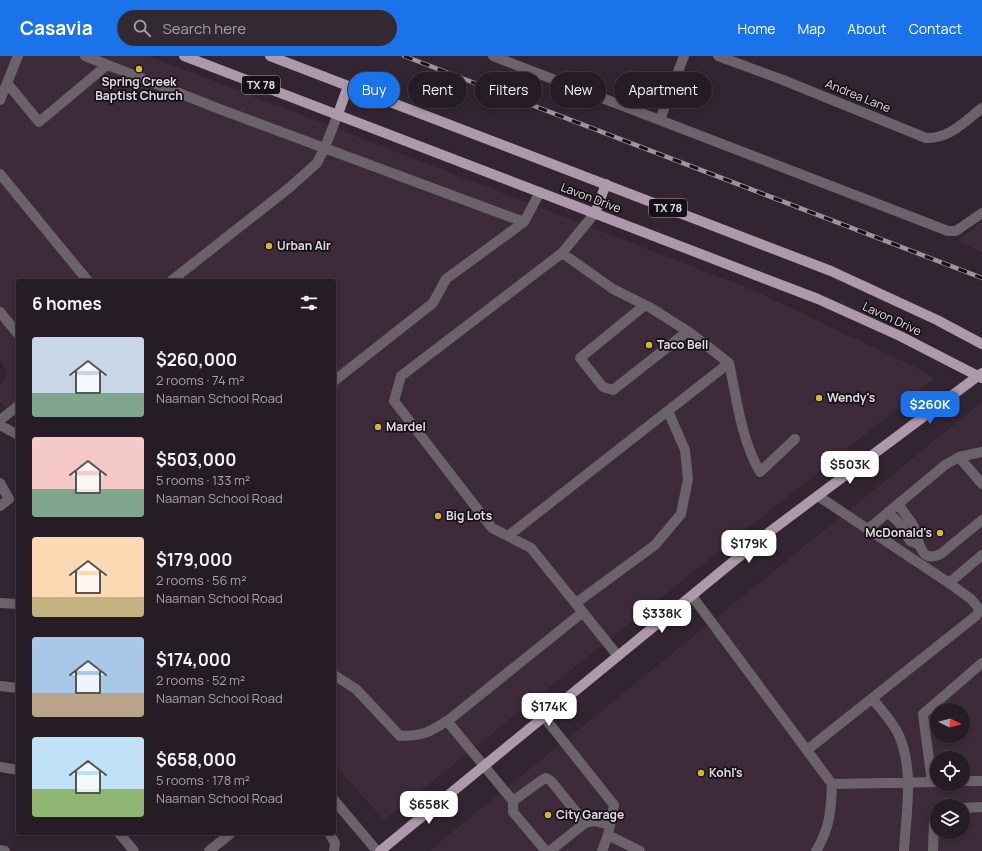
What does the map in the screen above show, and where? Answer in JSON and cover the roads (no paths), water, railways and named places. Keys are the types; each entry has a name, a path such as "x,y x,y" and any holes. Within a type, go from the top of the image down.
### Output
{"main road":[{"name":"Lavon Drive","path":"184,56 818,299 981,374"},
{"name":"Lavon Drive","path":"270,56 348,86"},
{"path":"338,114 348,86"},
{"name":"Lavon Drive","path":"400,106 831,271 910,307 982,344"},
{"path":"595,213 606,184"},
{"path":"380,851 768,533 981,374"}],"street":[{"path":"0,100 18,56"},
{"path":"85,56 222,110 524,222"},
{"path":"493,56 948,231 956,231 982,213"},
{"path":"660,120 684,56"},
{"name":"Andrea Lane","path":"718,56 791,83 926,138 938,138 951,132 982,108"},
{"path":"7,83 39,122 107,64"},
{"path":"174,279 289,188 317,163 338,114"},
{"path":"0,174 86,279"},
{"path":"336,379 433,302 446,279 524,222 540,192"},
{"path":"595,213 562,253 401,376 394,401 492,528 531,548 618,656"},
{"path":"562,253 613,289 645,305 688,331 729,363 750,455 760,472 795,439"},
{"path":"645,305 580,358 603,388 613,390 688,331"},
{"path":"0,312 16,332"},
{"path":"508,536 729,363"},
{"path":"0,420 16,408"},
{"path":"576,603 655,545 681,514 688,479 685,450 668,411"},
{"path":"0,425 16,435"},
{"path":"868,529 945,465 959,457 982,452"},
{"path":"959,457 982,484"},
{"path":"0,483 10,499 0,506"},
{"path":"807,750 977,615 979,609 971,599 949,583 818,496"},
{"path":"898,504 914,528 918,544 923,552 929,555 938,555 982,520"},
{"path":"888,512 900,525 910,541 918,544"},
{"path":"949,583 982,555"},
{"path":"692,596 832,784 830,819 826,832 816,851"},
{"path":"0,603 16,604"},
{"path":"336,676 356,689 400,736 418,736 432,731 447,721 583,612"},
{"path":"930,754 923,714 982,663"},
{"path":"0,686 16,688"},
{"path":"872,698 900,736 906,755 907,782 904,851"},
{"path":"544,716 614,805 609,830 602,851"},
{"path":"447,721 513,802 513,812 545,850 549,851 584,823 594,821 640,851"},
{"path":"0,767 16,770"},
{"path":"513,802 546,778 551,781 584,823"},
{"path":"970,781 982,781"},
{"path":"832,784 930,782"},
{"path":"336,802 377,851"},
{"path":"970,808 982,807"},
{"path":"121,835 134,851"},
{"path":"209,851 229,835"},
{"path":"330,835 335,843 334,851"},
{"path":"933,839 933,851"},
{"path":"0,850 5,851"}],"railway":[{"path":"404,56 982,278"}],"place":[{"name":"Spring Creek Baptist Church","path":"139,69"},
{"name":"Urban Air","path":"269,246"},
{"name":"Taco Bell","path":"649,345"},
{"name":"Wendy's","path":"819,398"},
{"name":"Mardel","path":"378,427"},
{"name":"Big Lots","path":"438,516"},
{"name":"McDonald's","path":"940,533"},
{"name":"Kohl's","path":"701,773"},
{"name":"City Garage","path":"548,815"}]}
